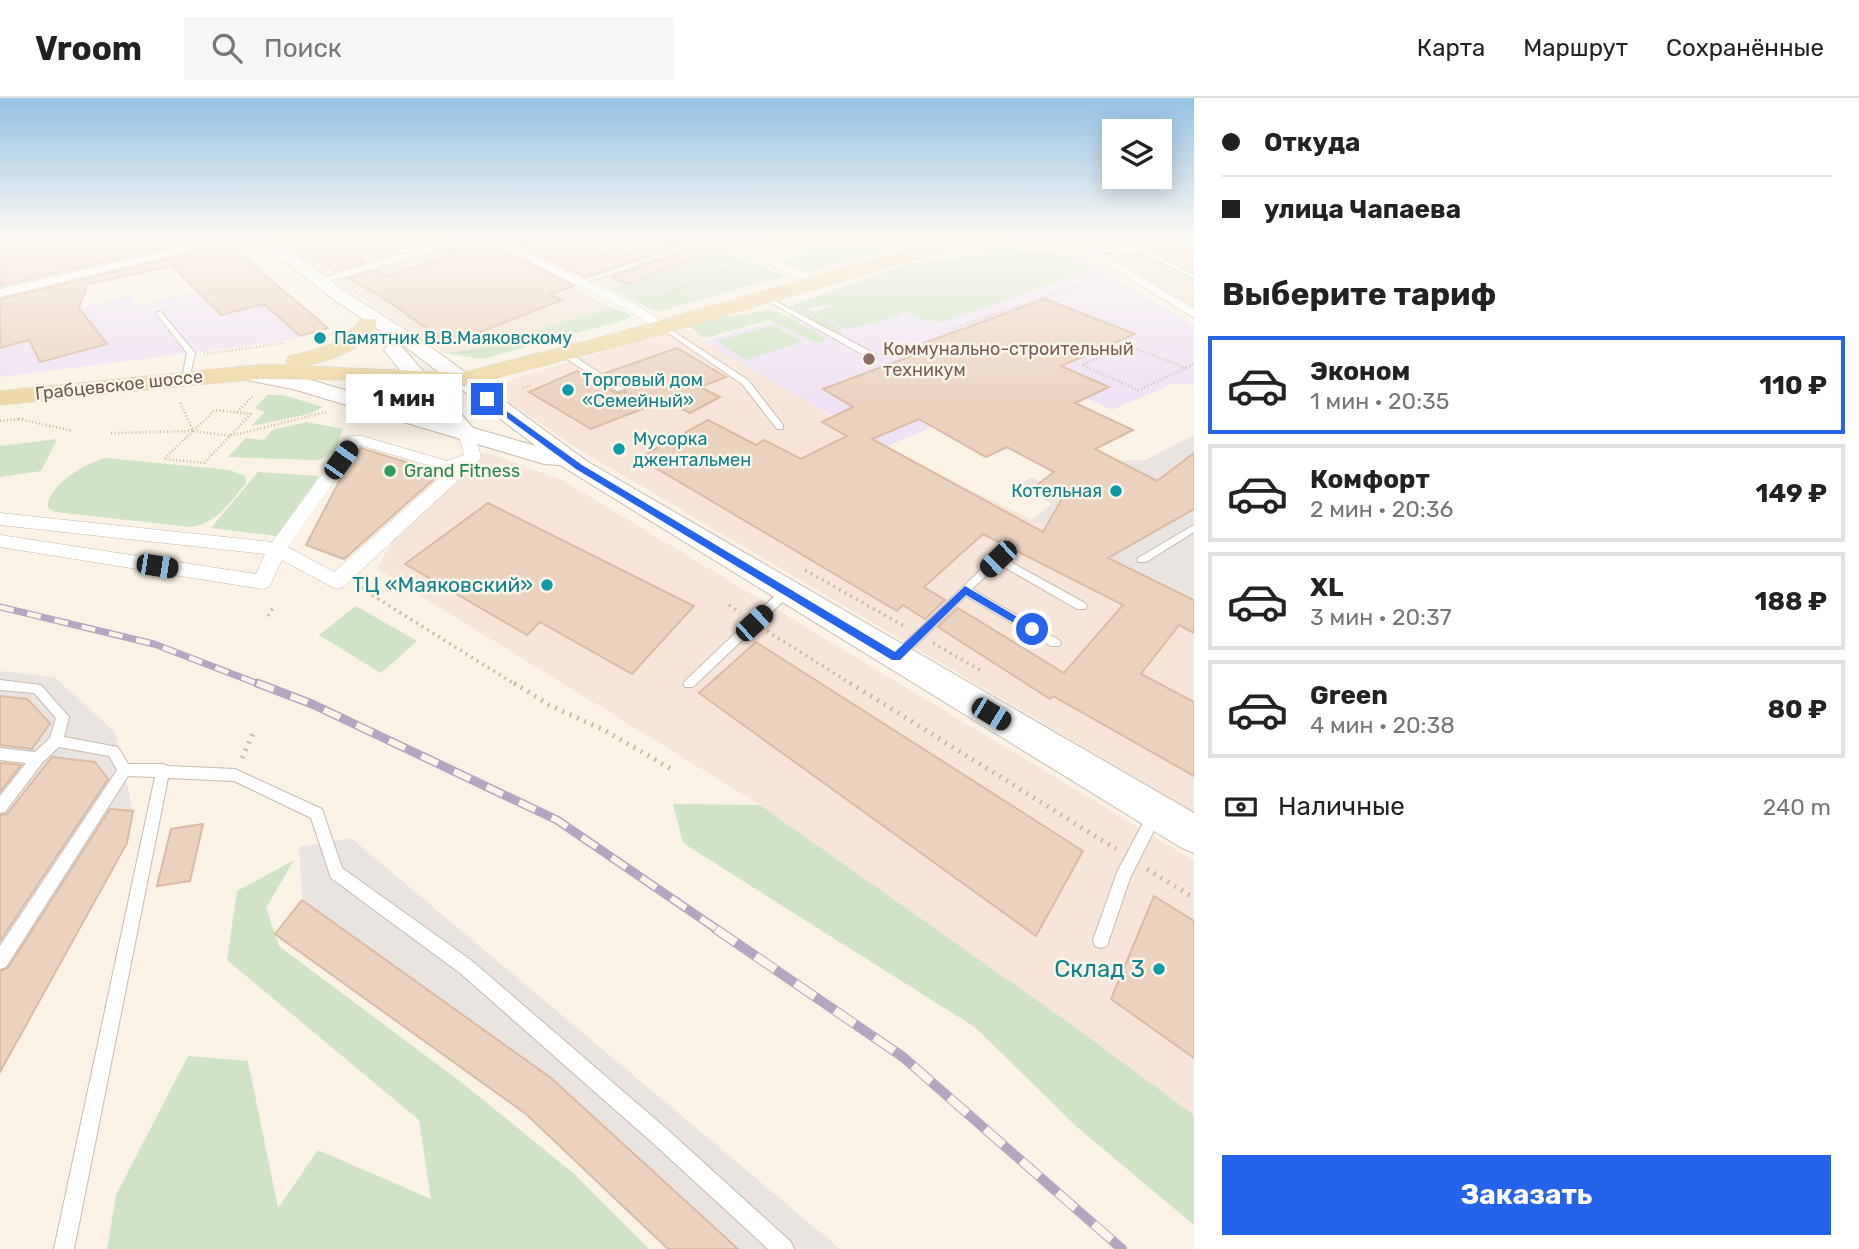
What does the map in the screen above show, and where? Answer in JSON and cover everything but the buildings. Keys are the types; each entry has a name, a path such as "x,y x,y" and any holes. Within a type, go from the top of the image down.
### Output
{"main road":[{"path":"333,292 414,344 579,467 1194,834"},
{"path":"250,384 304,371 461,380 565,354 661,317 787,292"},
{"path":"343,299 417,376 431,399 466,432"},
{"path":"250,384 343,347 364,331 367,323"},
{"name":"Грабцевское шоссе","path":"0,398 296,383 579,467"}],"street":[{"path":"601,292 635,309 661,317"},
{"path":"1158,292 1194,314"},
{"path":"466,432 473,457"},
{"path":"473,457 336,582 277,549 8,519 0,541 262,582 277,549 356,439 448,466 473,457"}],"lane":[{"path":"766,298 872,356"},
{"path":"159,313 191,353 189,389"},
{"path":"661,317 745,382 780,427"},
{"path":"565,354 620,390"},
{"path":"1142,560 1194,528"},
{"path":"896,657 998,559 1081,606"},
{"path":"965,590 1055,643"},
{"path":"689,684 787,591"},
{"path":"0,685 37,688 63,717 56,741 38,758 0,807"},
{"path":"56,741 113,751 124,770"},
{"path":"0,754 38,758"},
{"path":"124,770 235,775 317,814 336,873 466,967 784,1249"},
{"path":"0,961 124,770"},
{"path":"64,1249 163,770"},
{"path":"1101,940 1122,875 1157,812"}],"path":[{"path":"651,301 668,292"},
{"path":"954,328 1059,292"},
{"path":"644,298 651,301 661,317"},
{"path":"1186,368 1127,345 1082,365 1138,390 1186,368 1194,364"},
{"path":"237,412 250,384"},
{"path":"189,389 180,402 193,431"},
{"path":"215,410 251,414 204,463 164,459 193,431 215,410"},
{"path":"111,433 193,431 229,436 322,414 329,410"},
{"path":"0,421 33,417"},
{"path":"19,419 73,431"},
{"path":"342,576 549,705 606,731 671,769"},
{"path":"268,616 274,606"},
{"path":"754,623 1194,898"},
{"path":"235,775 253,733"}],"shaded area":[{"path":"194,292 284,292 328,328 284,341 0,377 0,328 129,296 138,306"},
{"path":"351,292 580,292 611,308 477,348 445,353"},
{"path":"878,292 1137,292 1194,326 1194,385 1174,383 1112,410 1043,378 886,447 703,341"},
{"path":"1167,292 1194,292 1194,308"},
{"path":"684,328 832,417 925,468 1194,598 1194,812 570,444 505,399 499,391 501,384 515,378"},
{"path":"1194,435 1194,598 1032,520 1052,504 1020,484 1032,477 1047,485 1087,462 1146,460"},
{"path":"484,452 562,480 1194,861 1194,1133 760,805 377,569 397,532"},
{"path":"0,671 54,677 115,732 133,811 127,843 0,1072"},
{"path":"351,838 840,1249 668,1249 526,1114 275,934 302,900 299,847"}],"green space":[{"path":"616,292 729,292 657,312"},
{"path":"830,292 1029,292 942,322 920,319 905,311 886,320 846,329 815,312 836,305 808,309 840,328 841,333 831,331 789,306"},
{"path":"611,308 631,314 628,319 483,359 445,353 477,348"},
{"path":"768,310 779,312 826,338 821,343 813,342 769,320 702,338 690,327 713,319"},
{"path":"773,325 803,342 745,360 716,341"},
{"path":"267,395 283,395 323,407 309,414 251,426 265,412 255,408"},
{"path":"307,422 343,429 334,454 317,460 228,457 246,438 264,440 272,430"},
{"path":"57,439 41,471 0,477 0,446"},
{"path":"106,458 230,470 245,476 246,483 216,517 190,527 55,512 48,508 53,492 69,476"},
{"path":"258,472 319,476 276,536 211,528"},
{"path":"356,606 417,641 381,673 319,635"},
{"path":"673,804 760,805 1079,1030 1191,1113 1194,1116 1194,1225 1077,1127 976,1028 683,843"},
{"path":"294,860 266,908 279,946 465,1085 573,1173 649,1249 107,1249 116,1195 188,1056 248,1061 278,1208 318,1150 431,1199 419,1120 227,960 237,891"}],"railway":[{"path":"0,607 154,644 261,685"},
{"path":"257,683 312,704 557,820 718,930"},
{"path":"716,929 903,1057 1122,1249"}],"place":[{"name":"Памятник В.В.Маяковскому","path":"320,338"},
{"name":"Коммунально-строительный техникум","path":"869,359"},
{"name":"Торговый дом «Семейный»","path":"568,390"},
{"name":"Мусорка джентальмен","path":"619,449"},
{"name":"Grand Fitness","path":"390,471"},
{"name":"Котельная","path":"1116,491"},
{"name":"ТЦ «Маяковский»","path":"547,585"},
{"name":"Склад 3","path":"1159,969"}],"route":[{"path":"487,399 579,467 896,657 965,590 1032,629"}]}
